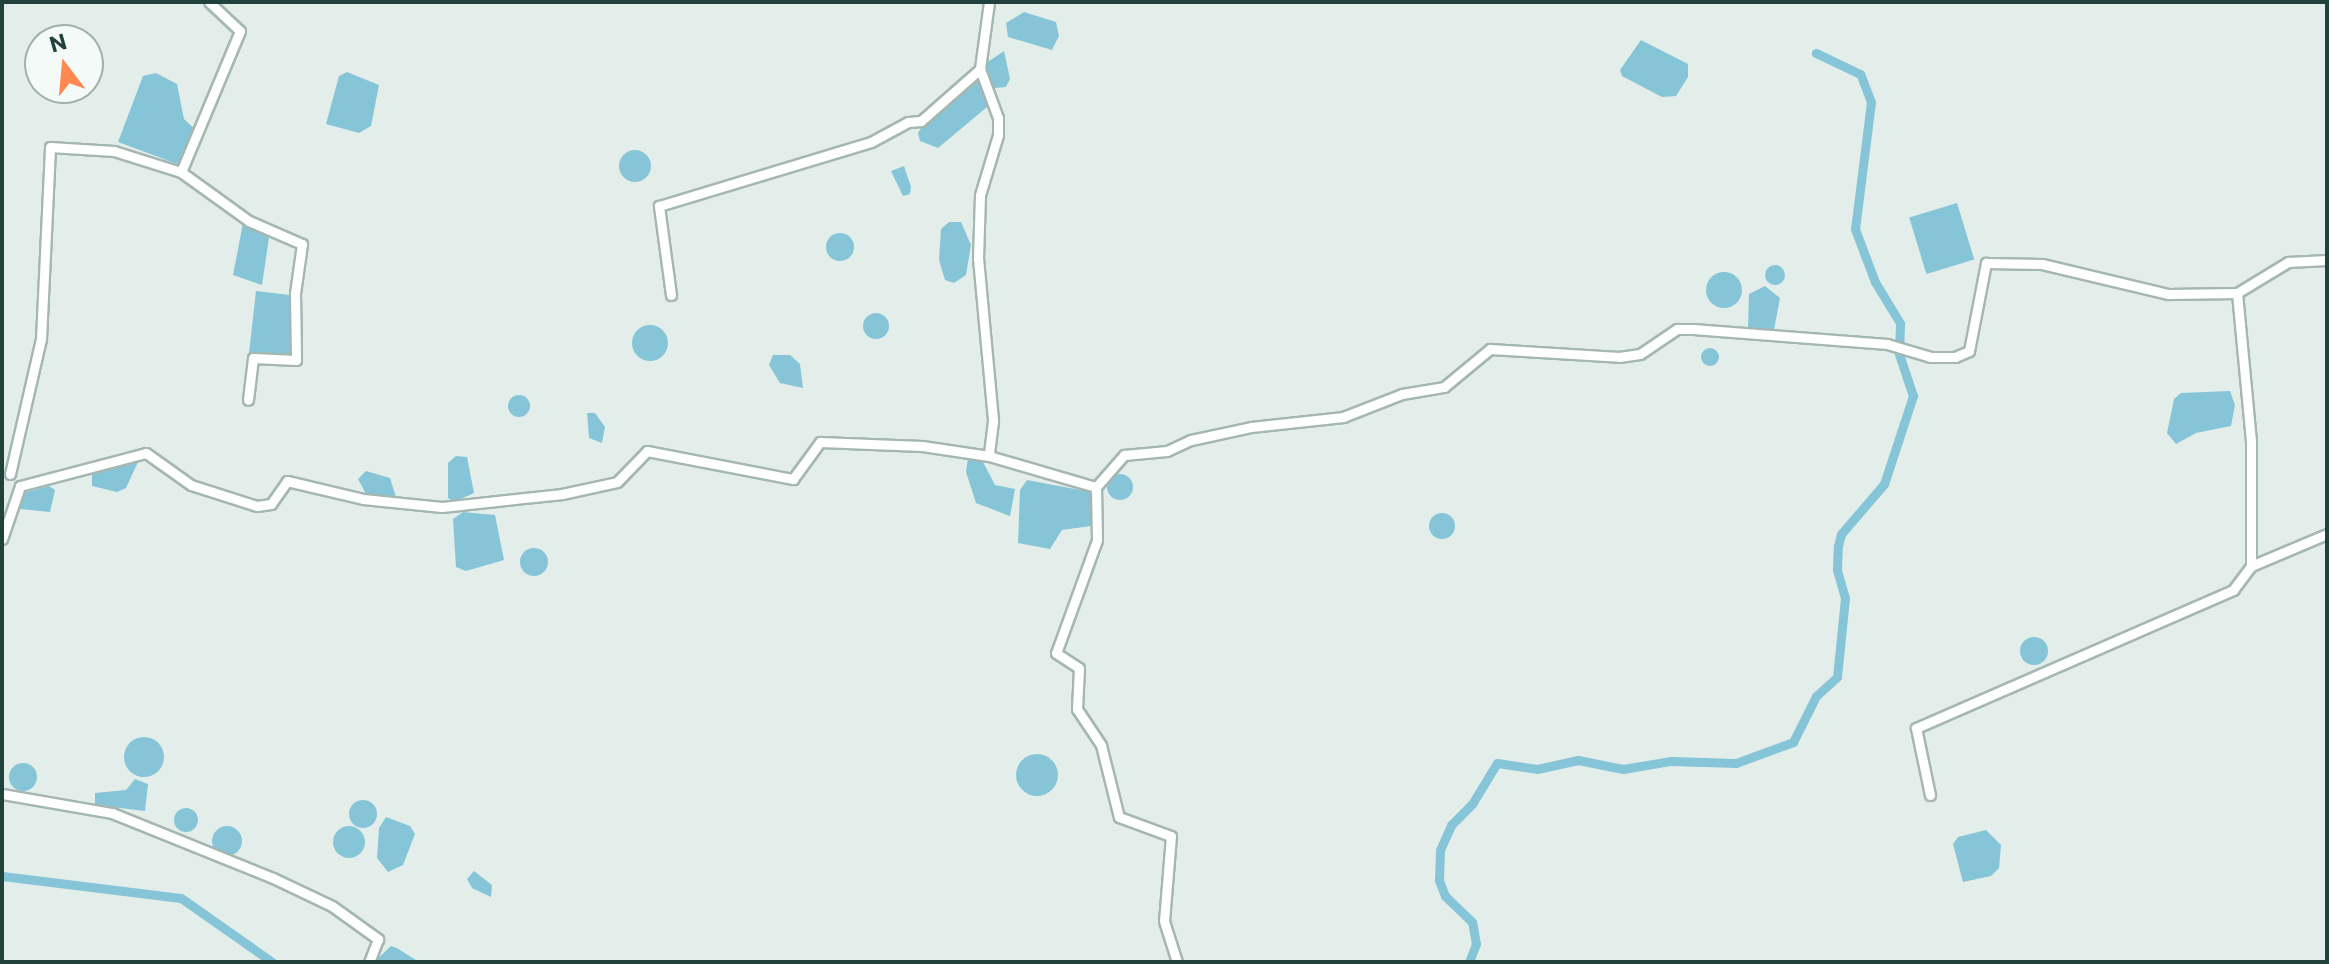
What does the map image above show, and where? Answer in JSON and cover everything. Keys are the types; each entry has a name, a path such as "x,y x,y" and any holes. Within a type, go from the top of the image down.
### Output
{"street":[{"path":"181,172 240,31 209,2"},
{"path":"989,2 991,17 980,69 998,118 980,195 978,258 993,421 989,456"},
{"path":"671,295 659,206 871,142 908,122 921,121 980,69"},
{"path":"10,474 41,339 50,147 114,151 181,172 249,221 302,244 295,293 296,360 253,358 248,400"},
{"path":"1177,962 1164,921 1171,836 1119,817 1101,745 1077,709 1079,668 1056,653 1097,540 1096,487 1124,455 1167,451 1239,429 1343,417 1402,394 1444,387 1490,349 1619,357 1640,354 1677,329 1693,329 1887,344 1931,357 1967,356 1986,263 2002,260 2168,294 2237,293 2288,262 2327,260"},
{"path":"2237,293 2251,440 2251,566"},
{"path":"2,539 20,486 146,453 191,485 257,506 271,504 287,481 363,499 442,507 605,488 647,451 793,479 820,442 922,446 989,456 1096,487"},
{"path":"1930,795 1916,728 2233,590 2251,566 2327,534"},
{"path":"2,794 112,813 273,878 332,906 378,939 369,962"}],"water":[{"path":"1024,12 1056,22 1059,36 1052,50 1008,37 1006,23"},
{"path":"1641,40 1688,64 1688,77 1676,96 1662,97 1622,76 1620,70"},
{"path":"1004,51 1010,79 1006,87 994,88 984,74 986,63"},
{"path":"347,72 379,85 371,126 359,133 326,124 339,76"},
{"path":"156,73 177,84 184,119 196,130 180,165 118,142 143,76"},
{"path":"977,76 987,107 938,148 920,141 918,133 924,123"},
{"path":"635,150 646,155 651,166 646,177 635,182 624,177 619,166 624,155"},
{"path":"904,166 911,187 910,194 903,196 891,171"},
{"path":"1957,203 1974,259 1926,274 1909,218"},
{"path":"949,222 961,222 971,245 966,275 954,283 945,280 939,260 941,229"},
{"path":"243,223 269,238 262,285 233,275"},
{"path":"840,233 850,237 854,247 850,257 840,261 830,257 826,247 830,237"},
{"path":"1775,265 1782,268 1785,275 1782,282 1775,285 1768,282 1765,275 1768,268"},
{"path":"1724,272 1737,277 1742,290 1737,303 1724,308 1711,303 1706,290 1711,277"},
{"path":"1765,286 1780,298 1774,330 1748,329 1749,294"},
{"path":"256,291 290,295 294,359 249,353"},
{"path":"876,313 885,317 889,326 885,335 876,339 867,335 863,326 867,317"},
{"path":"650,325 663,330 668,343 663,356 650,361 637,356 632,343 637,330"},
{"path":"1706,348 1714,348 1719,357 1717,364 1706,366 1701,361 1701,353"},
{"path":"773,355 790,355 800,364 803,388 780,383 769,365"},
{"path":"2230,391 2235,405 2231,426 2196,433 2176,444 2167,433 2174,399 2181,393"},
{"path":"519,395 527,398 530,406 527,414 519,417 511,414 508,406 511,398"},
{"path":"587,413 595,413 605,427 602,443 589,438"},
{"path":"456,456 467,457 474,493 454,502 448,498 448,463"},
{"path":"968,458 982,460 995,485 1015,489 1010,516 976,503 966,472"},
{"path":"138,462 126,488 117,492 92,486 92,473"},
{"path":"366,471 390,478 396,497 367,496 358,479"},
{"path":"1120,474 1129,478 1133,487 1129,496 1120,500 1111,496 1107,487 1111,478"},
{"path":"1027,480 1091,492 1091,526 1062,530 1050,549 1018,543 1020,490"},
{"path":"49,486 55,490 50,512 20,509 20,494"},
{"path":"463,512 495,515 504,560 466,571 456,567 453,519"},
{"path":"1442,513 1452,516 1455,526 1452,536 1442,539 1432,536 1429,526 1432,516"},
{"path":"534,548 544,552 548,562 544,572 534,576 524,572 520,562 524,552"},
{"path":"2034,637 2044,641 2048,651 2044,661 2034,665 2024,661 2020,651 2024,641"},
{"path":"144,737 158,743 164,757 158,771 144,777 130,771 124,757 130,743"},
{"path":"1037,754 1052,760 1058,775 1052,790 1037,796 1022,790 1016,775 1022,760"},
{"path":"23,763 33,767 37,777 33,787 23,791 13,787 9,777 13,767"},
{"path":"135,779 148,784 145,811 95,805 95,793 126,790"},
{"path":"363,800 373,804 377,814 373,824 363,828 353,824 349,814 353,804"},
{"path":"186,808 197,815 198,820 191,831 186,832 175,825 174,820 181,809"},
{"path":"386,817 410,826 415,834 403,865 388,872 377,858 379,828"},
{"path":"227,826 238,830 242,841 238,852 227,856 216,852 212,841 216,830"},
{"path":"349,826 360,831 365,842 360,853 349,858 338,853 333,842 338,831"},
{"path":"1986,830 2001,845 1999,868 1991,876 1963,882 1953,844 1958,837"},
{"path":"474,871 492,885 491,897 472,888 467,879"},
{"path":"391,946 397,948 419,962 374,962"}],"waterway":[{"path":"1469,962 1476,944 1472,922 1445,896 1439,880 1440,850 1451,825 1472,804 1497,763 1537,769 1578,760 1623,769 1671,761 1736,763 1793,742 1816,696 1837,677 1845,598 1837,570 1841,534 1884,484 1913,396 1899,354 1900,323 1875,282 1855,229 1871,102 1860,74 1816,53"},
{"path":"2,876 181,898 272,962"}]}
